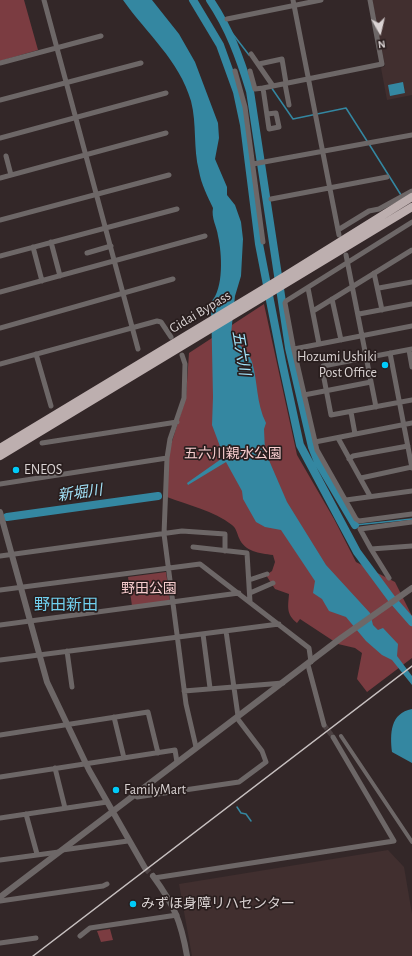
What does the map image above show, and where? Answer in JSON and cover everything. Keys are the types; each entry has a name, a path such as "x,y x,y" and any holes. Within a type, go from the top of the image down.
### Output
{"highway":[{"name":"Gidai Bypass","path":"286,279 412,197"},
{"name":"Gidai Bypass","path":"0,456 286,279 412,207"},
{"name":"Gidai Bypass","path":"0,448 192,336"}],"street":[{"path":"44,0 138,349"},
{"path":"227,19 293,3 321,0"},
{"path":"250,71 255,89 382,64 370,0"},
{"path":"293,3 338,232 369,212 379,209 412,191"},
{"path":"0,63 101,36"},
{"path":"251,54 259,64 269,87 267,114"},
{"path":"259,64 282,59 289,105"},
{"path":"0,100 141,63"},
{"path":"234,71 245,107 262,242"},
{"path":"0,138 166,93"},
{"path":"0,178 166,133"},
{"path":"253,164 412,135"},
{"path":"6,156 11,175"},
{"path":"0,220 169,175"},
{"path":"271,199 387,177"},
{"path":"0,256 177,209"},
{"path":"412,222 285,303 315,442 325,466 356,519 359,521 412,514"},
{"path":"0,292 205,236"},
{"path":"51,242 60,276"},
{"path":"86,253 111,246"},
{"path":"32,247 42,281"},
{"path":"312,310 412,250"},
{"path":"346,255 359,314 376,407"},
{"path":"374,273 382,310"},
{"path":"0,328 174,279"},
{"path":"378,288 412,282"},
{"path":"308,288 319,344"},
{"path":"332,299 341,340"},
{"path":"359,314 412,304"},
{"path":"0,364 157,321 161,322 171,336"},
{"path":"294,349 412,326"},
{"path":"412,367 410,350 324,366 322,368 331,415 412,400"},
{"path":"36,354 51,406"},
{"path":"361,478 412,468 390,354"},
{"path":"182,355 185,364 184,389 177,422 170,439 167,458 164,534 184,691 196,747"},
{"path":"304,395 371,382"},
{"path":"351,412 355,434"},
{"path":"42,443 177,422"},
{"path":"315,442 412,423"},
{"path":"338,438 370,496"},
{"path":"349,459 353,456 408,446"},
{"path":"0,484 167,458"},
{"path":"346,500 412,491"},
{"path":"0,513 47,682 86,764 128,841 145,868"},
{"path":"389,578 360,529 412,522"},
{"path":"0,556 182,531 225,534 225,551"},
{"path":"371,549 412,546"},
{"path":"193,547 247,553 250,602"},
{"path":"0,590 200,564 309,648 310,663 324,725"},
{"path":"249,580 266,574"},
{"path":"250,593 273,583"},
{"path":"0,897 196,747 284,683 341,638 412,588"},
{"path":"0,625 239,593"},
{"path":"0,660 279,624"},
{"path":"137,797 239,782 266,762 262,751 237,717 226,631"},
{"path":"203,634 210,688"},
{"path":"67,651 72,688"},
{"path":"184,691 284,683"},
{"path":"0,734 148,712 158,753"},
{"path":"114,717 124,758"},
{"path":"341,736 412,842"},
{"path":"187,956 183,930 177,915 154,877 394,842 333,738"},
{"path":"0,777 175,750 177,762"},
{"path":"55,768 65,808"},
{"path":"0,818 107,802"},
{"path":"26,814 37,854"},
{"path":"0,860 128,841"},
{"path":"0,901 103,886 107,884"},
{"path":"80,936 90,928 177,915"},
{"path":"0,943 36,938"}],"shaded area":[{"path":"372,0 412,0 412,95 387,100 381,68 385,66"},
{"path":"388,850 404,867 412,914 412,956 192,956 179,884"}],"green space":[{"path":"0,0 24,0 38,50 0,61"},
{"name":"五六川親水公園","path":"264,304 297,455 334,519 356,562 395,582 412,616 412,658 367,692 357,679 362,653 355,648 338,644 300,619 297,623 293,620 289,613 288,607 289,594 275,589 266,575 272,571 275,562 273,555 249,549 242,543 233,526 225,520 201,509 167,497 169,451 186,397 189,353"},
{"name":"野田公園","path":"166,572 170,601 132,606 128,577"},
{"path":"110,929 113,940 101,942 97,931"}],"water":[{"path":"123,0 152,0 179,34 195,62 218,123 219,138 215,159 227,187 227,195 235,205 241,222 243,239 241,276 235,296 231,334 252,362 260,408 266,423 264,429 265,451 287,502 326,565 370,613 373,625 378,630 383,628 398,644 397,656 412,676 412,685 392,660 382,655 366,641 346,617 329,611 322,599 313,593 315,581 281,530 265,527 256,522 243,499 242,491 226,462 188,485 187,483 224,457 212,425 213,397 211,302 218,289 220,280 221,261 219,243 213,219 213,208 200,176 197,162 193,110 186,86 171,60"},
{"path":"403,82 405,93 390,96 388,85"},
{"path":"412,709 412,763 392,752 391,738 395,720 405,711"}],"waterway":[{"name":"五六川","path":"193,0 220,45 237,92 244,125 259,244 300,445 357,552 391,598 412,622"},
{"path":"210,0 223,21 250,91 289,348 312,447 318,462 355,525"},
{"path":"227,30 229,29 249,55"},
{"path":"271,87 293,119 346,108 367,141"},
{"path":"369,144 401,195"},
{"name":"新堀川","path":"7,517 158,496"},
{"path":"355,525 412,519"},
{"path":"237,807 241,813 246,814 251,821"}],"tunnel":[{"path":"324,725 333,737"},
{"path":"145,868 153,876"}],"railway":[{"path":"33,956 412,666"}],"place":[{"name":"Hozumi Ushiki Post Office","path":"385,365"},
{"name":"ENEOS","path":"16,470"},
{"name":"FamilyMart","path":"116,790"},
{"name":"みずほ身障リハセンター","path":"133,904"}],"district":[{"name":"野田新田","path":"66,605"}]}
